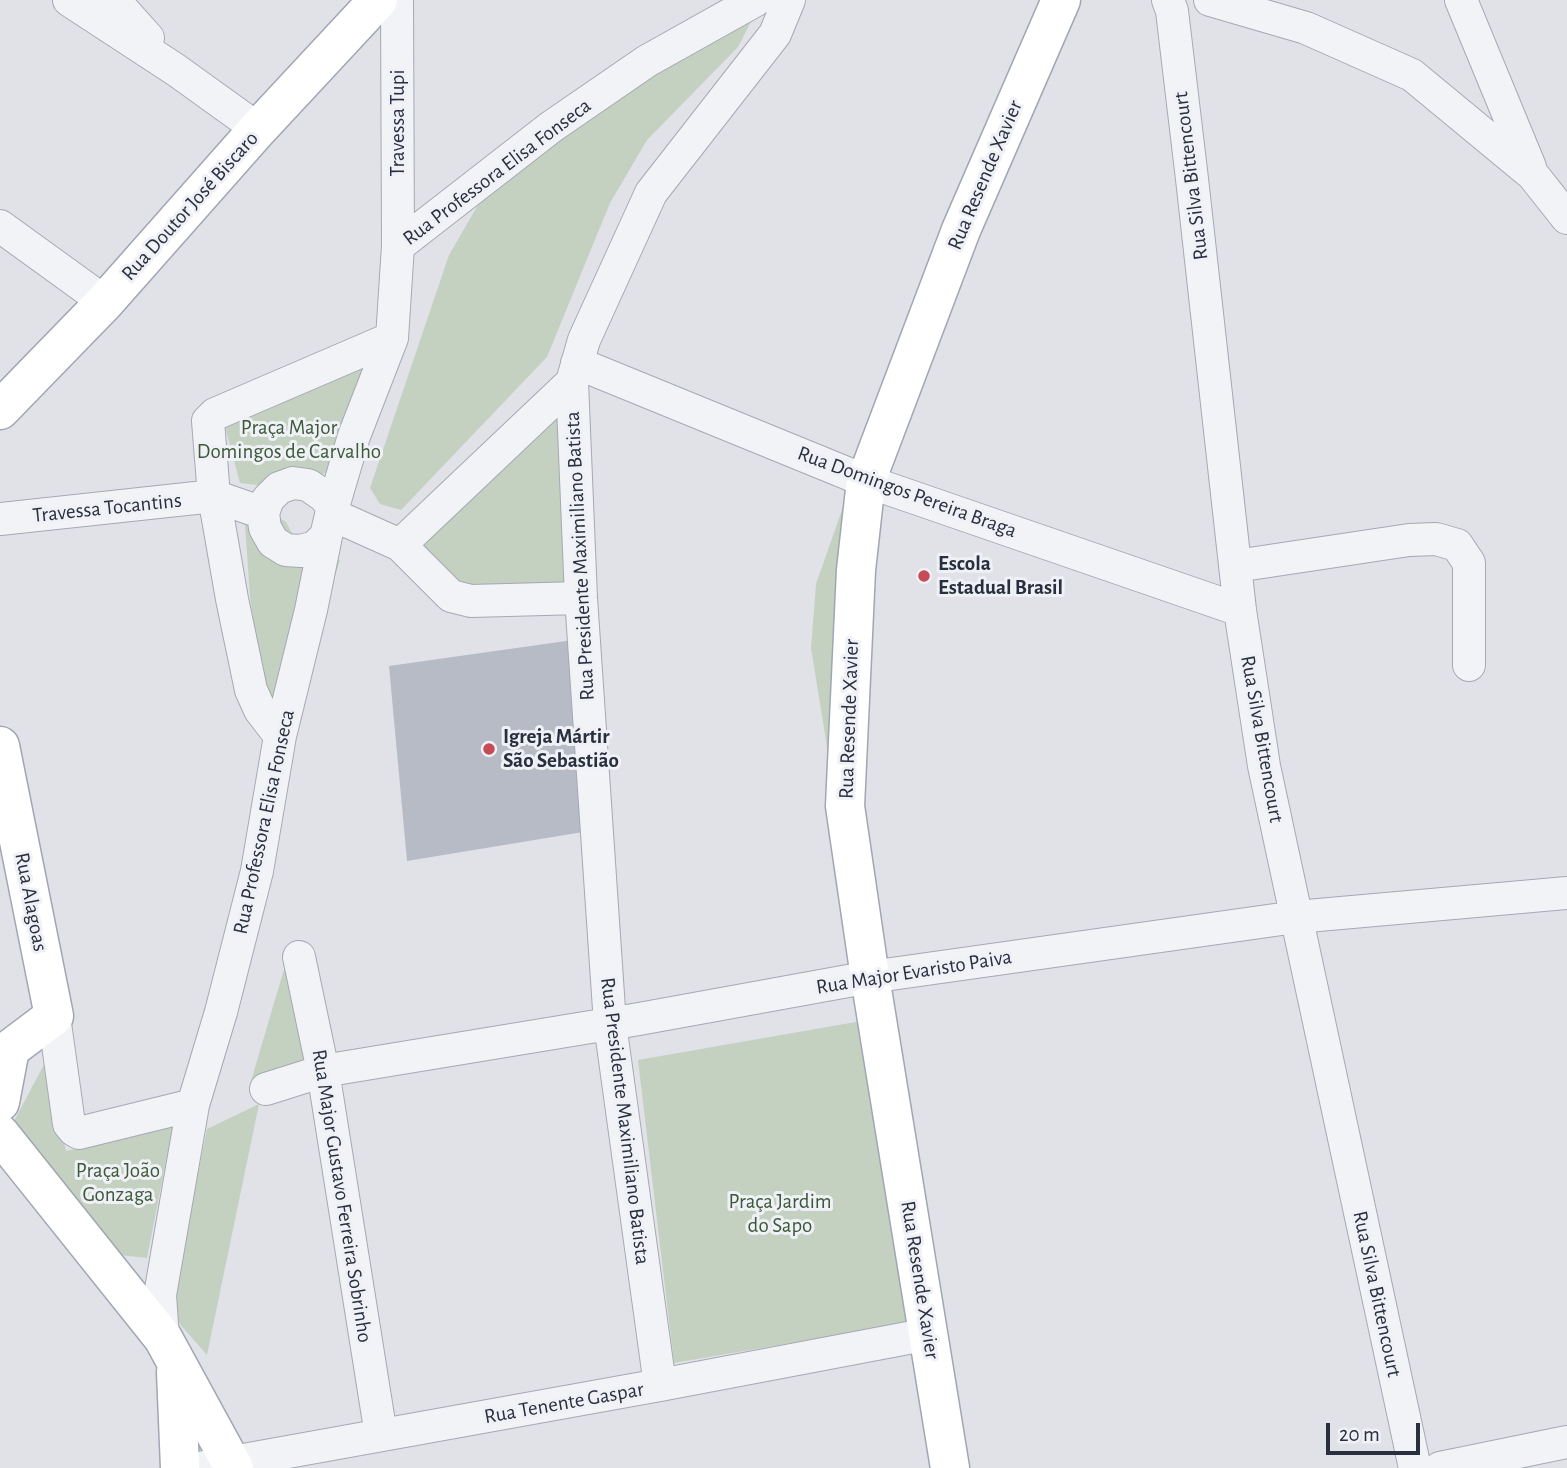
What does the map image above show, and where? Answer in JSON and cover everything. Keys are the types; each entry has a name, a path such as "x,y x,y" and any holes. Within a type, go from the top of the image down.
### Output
{"main road":[{"name":"Rua Doutor José Biscaro","path":"0,410 104,302 258,129 378,0"},
{"name":"Rua Resende Xavier","path":"950,1468 845,806 856,583 866,481 961,230 1061,0"},
{"name":"Rua Alagoas","path":"0,746 54,1016"},
{"path":"0,1102 5,1049 54,1016"},
{"path":"0,1133 170,1350 221,1466"},
{"path":"170,1350 180,1468"}],"street":[{"path":"69,0 176,70 258,129"},
{"path":"114,0 176,70"},
{"name":"Travessa Tupi","path":"397,0 398,246"},
{"name":"Rua Professora Elisa Fonseca","path":"193,1105 221,1012 257,871 280,736 330,519 354,436 392,338 398,246 551,127 647,61 756,0"},
{"name":"Rua Presidente Maximiliano Batista","path":"660,1385 610,1024 581,598 574,372 584,340 651,192 775,34 789,0"},
{"name":"Rua Silva Bittencourt","path":"1168,0 1172,11 1192,179 1240,610 1264,766 1415,1468"},
{"path":"1210,0 1306,28 1412,75 1533,175 1567,218"},
{"path":"1461,0 1533,175"},
{"path":"0,226 104,302"},
{"path":"280,736 260,710 251,690 214,496 208,421 215,414 392,338"},
{"path":"400,545 574,372"},
{"name":"Rua Domingos Pereira Braga","path":"574,372 866,481 1240,610"},
{"path":"293,483 308,485 324,496 330,519 315,547 301,551 286,550 273,542 265,528 262,513 268,499 279,488 293,483"},
{"path":"214,496 262,513"},
{"name":"Travessa Tocantins","path":"0,519 214,496"},
{"path":"330,519 400,545 451,596 471,601 581,598"},
{"path":"1236,566 1409,540 1436,539 1457,545 1469,563 1469,666"},
{"name":"Rua Major Evaristo Paiva","path":"266,1089 323,1071 610,1024 870,977 1296,917 1567,893"},
{"name":"Rua Major Gustavo Ferreira Sobrinho","path":"299,957 323,1071 381,1436"},
{"name":"Rua Alagoas","path":"54,1016 69,1124 79,1133 193,1105"},
{"path":"170,1350 160,1295 193,1105"},
{"name":"Rua Tenente Gaspar","path":"221,1466 929,1334"},
{"path":"1440,1468 1567,1442"}],"green space":[{"path":"758,8 738,47 647,140 610,203 547,357 401,510 380,504 370,488 449,255 478,205 570,126"},
{"name":"Praça Major Domingos de Carvalho","path":"391,357 334,467 291,489 240,483 222,415"},
{"path":"564,398 573,591 471,594 413,544"},
{"path":"849,490 840,827 811,648 816,584"},
{"name":"Praça Major Domingos de Carvalho","path":"243,496 286,522 301,550 340,560 289,727 264,696 250,597"},
{"path":"290,949 315,1071 251,1081"},
{"name":"Praça Jardim do Sapo","path":"867,1020 925,1320 674,1363 638,1060"},
{"name":"Praça João Gonzaga","path":"46,1061 66,1151 173,1125 147,1258 119,1255 14,1121"},
{"path":"259,1104 207,1355 178,1322 172,1302 207,1129"}],"building":[{"name":"Igreja Mártir São Sebastião","path":"573,640 589,831 407,861 389,666"}],"place":[{"name":"Escola Estadual Brasil","path":"924,576"},
{"name":"Igreja Mártir São Sebastião","path":"489,749"}]}
